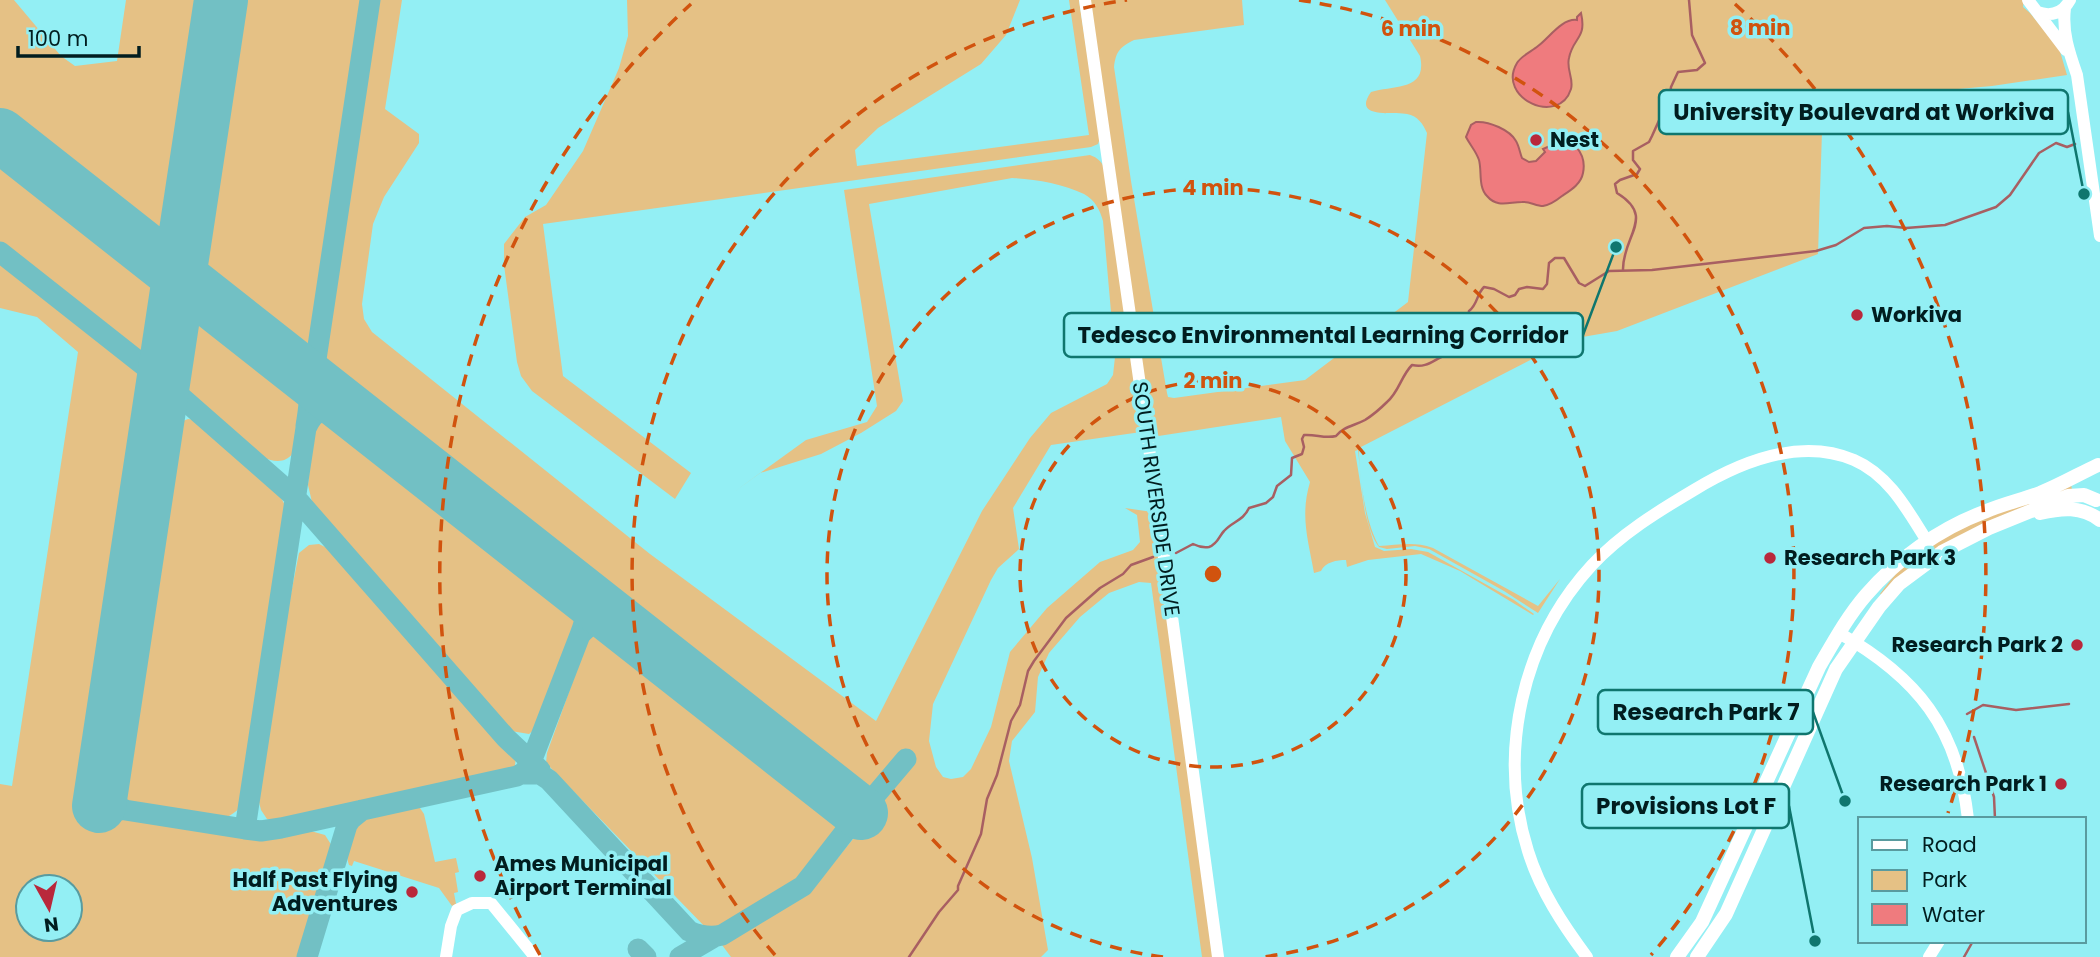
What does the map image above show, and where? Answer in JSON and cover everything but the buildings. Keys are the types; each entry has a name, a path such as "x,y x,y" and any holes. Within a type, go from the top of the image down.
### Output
{"main road":[{"path":"2098,501 2091,485 2099,464"},
{"path":"1677,957 1702,922 1819,667 1865,596 1927,541 1983,512 2042,492 2099,464"},
{"path":"1698,957 1726,914 1836,669 1853,641 1899,584 1923,565 1964,540 2015,518 2068,496 2084,495 2098,501"},
{"path":"2015,518 2066,509 2082,510 2100,520"}],"street":[{"name":"SOUTH RIVERSIDE DRIVE","path":"1085,0 1218,957"},
{"path":"2028,0 2068,53"},
{"path":"2037,12 2051,15 2069,3"},
{"path":"2069,3 2063,25 2068,53 2077,75 2100,236"},
{"path":"1587,957 1551,905 1528,852 1518,810 1515,774 1518,716 1532,665 1548,629 1578,582 1622,537 1667,506 1737,466 1753,460 1787,454 1837,455 1855,461 1876,474 1892,489 1927,541"},
{"path":"1839,633 1882,659 1919,694 1929,708 1955,757 1962,779 1968,817"},
{"path":"446,957 451,926 457,910 472,903 491,903 535,957"}],"green space":[{"path":"0,0 14,0 61,56 75,66 117,61 126,0 203,0 167,247 0,116"},
{"path":"242,0 365,0 313,337 307,344 296,349 202,274"},
{"path":"378,0 402,0 385,109 419,134 419,143 384,197 373,224 362,304 364,319 372,332 650,554 876,721 982,511 1030,438 1051,413 1107,384 1113,375 1115,357 1103,221 1096,206 1084,194 1049,183 1012,178 869,204 903,401 896,411 821,454 761,473 806,440 867,422 877,406 844,190 1090,155 1101,162 1105,169 1141,432 1051,445 1013,508 1019,549 998,568 991,580 933,704 929,741 936,767 943,777 963,777 971,769 991,727 1010,652 1047,608 1100,562 1133,550 1140,542 1137,515 1125,508 1152,512 1214,957 1202,957 1151,583 1139,582 1109,593 1080,617 1049,653 1038,677 1035,712 1012,741 1009,761 1032,858 1048,950 1041,957 731,957 722,945 810,892 913,765 902,757 875,791 864,797 324,373"},
{"path":"627,0 1020,0 1006,35 981,64 878,128 855,150 857,166 1089,135 1069,0 1079,0 1100,138 1098,144 1091,147 543,224 563,376 691,473 675,499 532,391 521,376 504,265 504,244 525,217 546,205 583,151 619,68 628,36"},
{"path":"1090,0 1242,0 1244,25 1134,40 1120,50 1114,67 1167,393 1168,397 1174,398 1305,380 1408,302 1427,133 1420,121 1411,115 1377,112 1367,107 1366,101 1371,92 1414,81 1421,67 1420,56 1385,0 2024,0 2023,7 2059,48 2067,75 1992,86 1823,101 1818,254 1617,331 1571,339 1359,448 1360,471 1358,450 1355,451 1365,513 1375,547 1384,551 1411,549 1428,552 1514,600 1533,615 1460,571 1421,554 1368,560 1347,567 1346,560 1339,560 1314,573 1305,517 1310,482 1285,441 1281,417 1152,437"},
{"path":"0,153 162,280 152,349 144,351 132,348 0,243"},
{"path":"0,262 147,377 82,810 247,836 274,837 307,830 325,835 332,846 332,857 302,957 0,957 0,784 12,786 78,352 37,317 0,308"},
{"path":"196,307 303,393 298,444 285,460 275,461 260,456 182,388"},
{"path":"334,416 582,610 543,718 529,734 511,731 499,719 331,528 312,502 308,485 313,434 321,421"},
{"path":"197,420 279,494 287,509 287,524 245,792 238,809 222,819 126,804 121,798 175,446 183,421"},
{"path":"1361,476 1367,512 1379,546 1413,544 1433,548 1538,606 1560,579 1538,613 1429,549 1415,546 1387,549 1379,547 1369,527 1364,500"},
{"path":"2071,484 2072,490 1990,522 1880,594 1901,568 1936,541 1981,519"},
{"path":"319,544 342,560 516,758 514,771 284,822 267,819 258,798 282,639 299,553 309,545"},
{"path":"605,628 844,815 839,830 800,881 721,928 708,930 546,763 547,753 588,639 595,630"},
{"path":"411,806 420,808 424,814 435,862 456,858 459,872 455,873 458,892 454,893 456,904 452,906 439,888 354,861 352,866 349,865 348,849 354,833 366,819 381,812"}],"water":[{"path":"1581,13 1581,33 1568,62 1571,89 1564,100 1555,106 1543,107 1522,97 1515,87 1513,76 1517,63 1561,25 1577,20"},
{"path":"1476,122 1493,125 1509,133 1517,143 1522,158 1529,162 1536,161 1553,139 1572,143 1583,159 1580,180 1569,191 1546,205 1525,202 1503,204 1491,200 1481,184 1479,160 1466,137 1471,125"}],"waterway":[{"path":"1623,269 1636,219 1634,210 1617,193 1615,184 1637,174 1640,169 1633,160 1633,151 1649,142 1678,72 1697,70 1705,63 1692,35 1689,0"},
{"path":"1176,553 1193,544 1212,546 1249,508 1266,503 1273,497 1277,486 1291,475 1292,458 1302,454 1304,435 1336,436 1382,407 1394,394 1412,365 1428,364 1445,355 1466,349 1472,336 1469,311 1484,287 1509,297 1515,295 1519,289 1527,287 1543,289 1547,284 1549,263 1555,258 1564,258 1579,283 1585,286 1609,271 1652,270 1816,251 1836,245 1864,228 1945,225 1996,207 2010,195 2039,153 2056,143 2067,147 2075,144"},
{"path":"909,957 939,912 958,890 981,834 987,799 997,775 1011,721 1020,705 1028,671 1034,661 1066,618 1100,588 1123,574 1131,565 1153,557"},
{"path":"1967,714 1983,705 2016,710 2069,704"},
{"path":"1974,737 1994,797 1995,817"},
{"path":"1964,957 1972,943"}],"taxiway":[{"path":"351,409 319,383 315,366 370,0"},
{"path":"0,252 147,368"},
{"path":"179,294 167,371 173,390 295,497 506,738 540,770"},
{"path":"219,305 246,327"},
{"path":"234,321 302,374 309,393 306,426"},
{"path":"245,829 306,428 316,414 327,408 340,409 368,424 404,455"},
{"path":"519,545 577,590 584,601 586,612 580,635"},
{"path":"107,761 109,796 125,810 261,831 281,828 517,776 524,772 531,762 580,635 594,624 612,621 680,672"},
{"path":"524,774 540,774 549,780 689,931 713,936 722,935 803,886 848,828 847,801 873,798 906,759"},
{"path":"307,957 347,825 362,810"},
{"path":"680,957 716,936"},
{"path":"638,949 646,957"}],"runway":[{"path":"99,806 221,0"},
{"path":"0,135 861,813"}],"place":[{"name":"Nest","path":"1536,140"},
{"name":"University Boulevard at Workiva","path":"2084,194"},
{"name":"Tedesco Environmental Learning Corridor","path":"1616,247"},
{"name":"Workiva","path":"1857,315"},
{"name":"Research Park 3","path":"1770,558"},
{"name":"Research Park 2","path":"2077,645"},
{"name":"Research Park 1","path":"2061,784"},
{"name":"Research Park 7","path":"1845,801"},
{"name":"Ames Municipal Airport Terminal","path":"480,876"},
{"name":"Half Past Flying Adventures","path":"412,892"},
{"name":"Provisions Lot F","path":"1815,941"}]}
